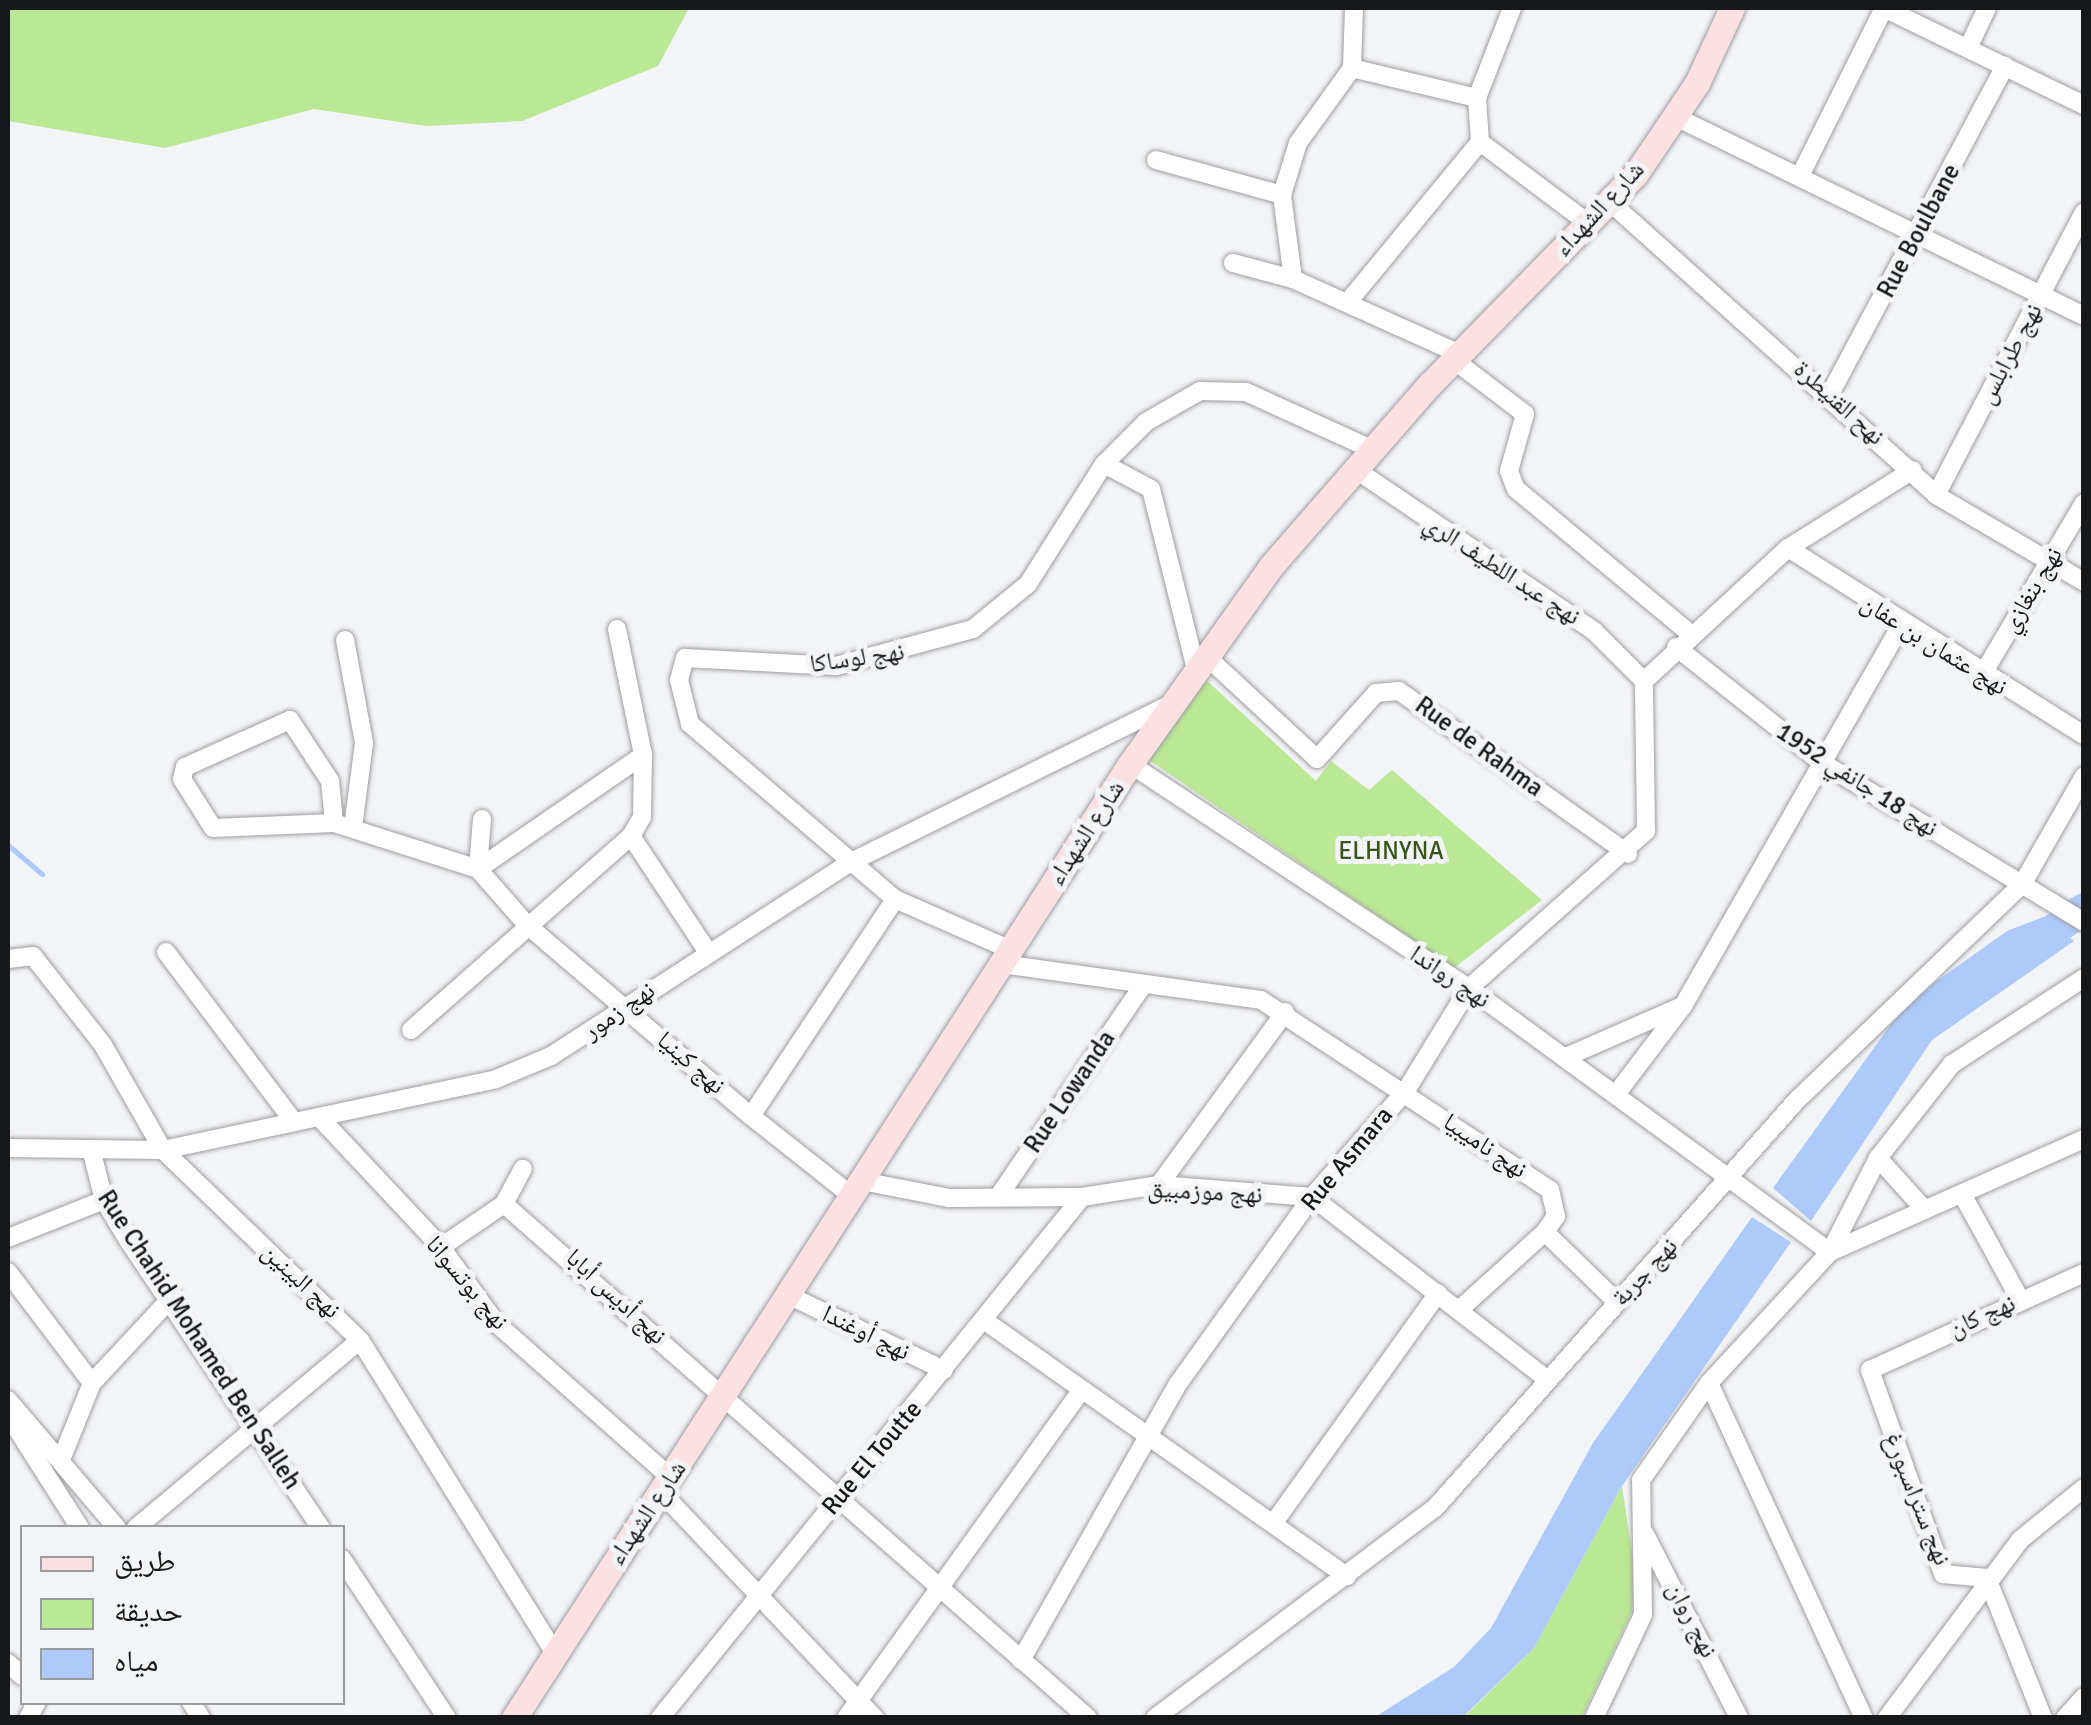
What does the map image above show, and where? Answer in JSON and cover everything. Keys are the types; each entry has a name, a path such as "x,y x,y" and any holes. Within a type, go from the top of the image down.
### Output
{"main road":[{"name":"شارع الشهداء","path":"514,1718 727,1394 1130,764 1362,458 1610,202 1674,116 1732,8"}],"street":[{"path":"1293,279 1282,196 1298,143 1352,68 1354,8"},
{"path":"1348,302 1480,142 1478,98 1512,8"},
{"path":"1800,176 1884,8 2084,105"},
{"path":"1968,48 1987,8"},
{"name":"Rue Boulbane","path":"1830,394 1919,235 2005,66"},
{"path":"1352,68 1478,98"},
{"path":"1674,116 2084,316"},
{"path":"1480,142 1588,223"},
{"path":"1156,160 1282,196"},
{"name":"نهح القنيطرة","path":"1610,202 1830,394 1936,495 2084,582"},
{"name":"نهج طرابلس","path":"1936,495 2084,212"},
{"path":"1233,263 1293,279 1458,357"},
{"name":"نهج 18 جانفي 1952","path":"1458,357 1525,414 1509,471 1516,489 1682,639 1820,762 2084,922"},
{"name":"نهج لوساكا","path":"1006,957 895,899 690,724 682,663 700,654 836,666 973,629 1028,584 1104,464 1164,408 1213,388 1269,400 1362,458"},
{"name":"نهج عبد اللطيف الري","path":"1362,458 1594,631 1644,681"},
{"path":"1104,464 1151,490 1202,665"},
{"path":"1644,681 1682,639 1788,548 1912,470"},
{"name":"نهج بنغازي","path":"1981,676 2084,503"},
{"name":"نهج عثمان بن عفان","path":"1788,548 1900,627 2084,735"},
{"path":"1617,1094 1683,1006 1900,627"},
{"path":"410,1030 631,836 642,816 642,755 618,628"},
{"path":"343,826 364,742 345,640"},
{"name":"Rue de Rahma","path":"1202,665 1317,758 1376,693 1399,690 1628,854"},
{"name":"Rue Asmara","path":"1021,1660 1150,1434 1312,1197 1405,1092 1469,988 1628,854 1648,820 1644,681"},
{"name":"نهج زمور","path":"8,1148 163,1150 496,1079 552,1056 707,951 851,862 1175,702"},
{"path":"343,826 330,781 290,720 185,767 182,780 213,828 292,818 343,826 478,869"},
{"path":"478,869 642,755"},
{"name":"نهج رواندا","path":"1130,764 1469,988 1830,1252"},
{"name":"نهج جربة","path":"1155,1718 1435,1508 1732,1177 1796,1100 2023,884 2084,776"},
{"path":"478,869 482,818"},
{"path":"631,836 707,951"},
{"name":"نهج كينيا","path":"478,869 527,925 751,1116 857,1188"},
{"path":"751,1116 895,899"},
{"path":"166,952 294,1122"},
{"name":"نهج البينين","path":"8,959 34,956 103,1045 163,1150 360,1340 555,1652"},
{"name":"نهج ناميبيا","path":"1006,957 1141,988 1250,998 1285,1012 1550,1190 1556,1216 1545,1232"},
{"path":"1594,1718 1643,1615 1639,1525 1642,1480 1709,1383 1830,1252 1878,1158 1952,1064 2084,978"},
{"name":"Rue Lowanda","path":"998,1197 1141,988"},
{"path":"1566,1057 1683,1006"},
{"path":"1159,1186 1285,1012"},
{"name":"نهج بوتسوانا","path":"320,1118 442,1248 496,1322 665,1484 874,1718"},
{"path":"1830,1252 2084,1139"},
{"name":"Rue Chahid Mohamed Ben Salleh","path":"90,1149 104,1200 172,1296 253,1429 319,1525"},
{"path":"1878,1158 1924,1210"},
{"path":"442,1248 504,1204 524,1169"},
{"name":"نهج موزمبيق","path":"857,1188 906,1194 1082,1197 1159,1186 1312,1197"},
{"path":"1962,1194 2020,1299"},
{"name":"Rue El Toutte","path":"660,1718 986,1321 1082,1197"},
{"path":"1312,1197 1548,1380"},
{"path":"8,1238 104,1200"},
{"name":"نهج أديس أبابا","path":"504,1204 727,1394 836,1500 1088,1718"},
{"path":"1460,1310 1545,1232 1617,1302"},
{"path":"8,1272 92,1384"},
{"name":"نهج كان","path":"1881,1362 2084,1273"},
{"path":"1275,1521 1438,1294"},
{"name":"نهج أوغندا","path":"788,1295 944,1370"},
{"path":"62,1460 92,1384 172,1296"},
{"path":"986,1321 1080,1392 1150,1434 1347,1576"},
{"path":"140,1525 360,1340"},
{"name":"نهج ستراسبورغ","path":"1881,1362 1870,1370 1887,1426 1944,1574 1987,1578 2043,1718"},
{"path":"1709,1383 1864,1718"},
{"path":"846,1718 1080,1392"},
{"path":"8,1400 116,1525"},
{"path":"8,1415 78,1525"},
{"path":"1886,1718 1987,1578 2084,1488"},
{"name":"نهج روان","path":"1639,1525 1739,1718"},
{"path":"345,1563 446,1718"},
{"path":"2065,1718 2084,1698"}],"green space":[{"path":"8,8 689,8 658,66 522,121 426,126 314,109 165,148 8,121"},
{"name":"ELHNYNA","path":"1204,678 1316,781 1331,761 1369,790 1392,770 1542,900 1454,968 1149,760"},
{"path":"1622,1486 1636,1578 1632,1612 1582,1717 1463,1718 1534,1648"}],"water":[{"path":"2043,917 2074,941 1932,1040 1811,1221 1773,1188 1907,1002 2007,931"},
{"path":"1752,1217 1791,1242 1622,1486 1534,1648 1463,1717 1375,1717 1454,1667 1491,1628 1593,1443"}],"waterway":[{"path":"8,845 42,874"},
{"path":"2021,952 2084,909"}]}
